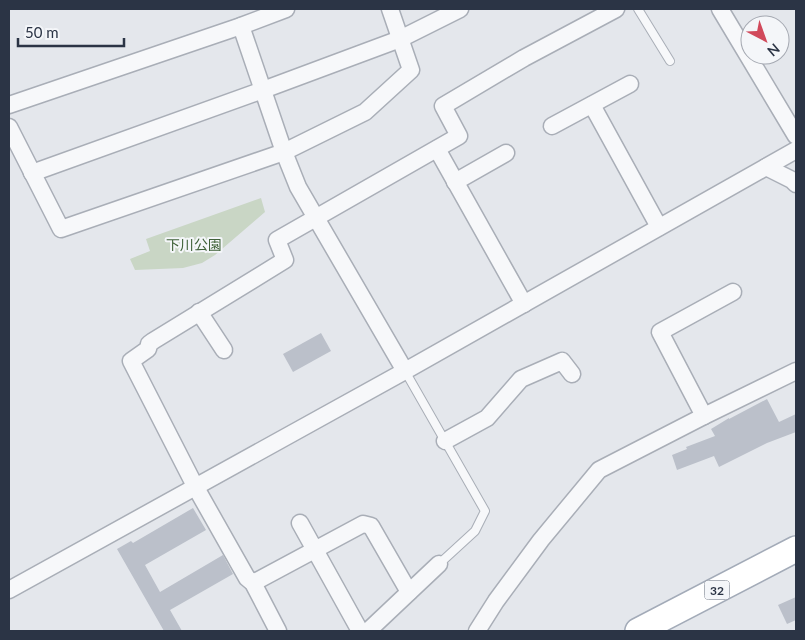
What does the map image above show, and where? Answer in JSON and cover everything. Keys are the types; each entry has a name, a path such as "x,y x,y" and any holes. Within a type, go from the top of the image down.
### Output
{"main road":[{"name":"32","path":"638,631 796,549"}],"street":[{"path":"9,105 286,9"},
{"path":"9,128 61,229 284,152 365,112 411,70 390,9"},
{"path":"32,173 400,39 460,9"},
{"path":"278,631 253,583 248,578 195,486 131,361 148,349 149,344 153,340 285,260 276,240 459,136 443,106 524,58 614,9"},
{"path":"720,9 796,136"},
{"path":"241,26 284,152 298,187 405,371"},
{"path":"552,126 630,84"},
{"path":"592,105 659,227"},
{"path":"437,149 524,304"},
{"path":"9,590 405,371 796,150"},
{"path":"455,182 506,154"},
{"path":"766,167 792,180 796,184"},
{"path":"704,416 660,332 733,292"},
{"path":"199,312 224,350"},
{"path":"444,441 487,418 521,379 562,361 572,374"},
{"path":"477,631 496,601 541,540 599,470 796,371"},
{"path":"300,523 360,631"},
{"path":"253,583 363,524 371,526 409,592"},
{"path":"368,631 439,564"}],"lane":[{"path":"638,9 670,61"},
{"path":"405,371 484,511 475,531 439,564"}],"green space":[{"name":"下川公園","path":"261,198 265,212 215,255 202,263 183,268 135,270 130,259 150,251 146,239"}],"building":[{"path":"321,333 331,351 293,372 283,354"},
{"path":"767,399 779,422 796,414 796,432 767,443 719,467 714,456 677,470 672,455 687,449 686,447 715,436 711,429"},
{"path":"193,508 206,530 145,565 160,592 223,555 233,574 170,610 182,631 164,631 117,549 131,541 133,543"},
{"path":"796,597 796,620 787,624 778,605"}]}
